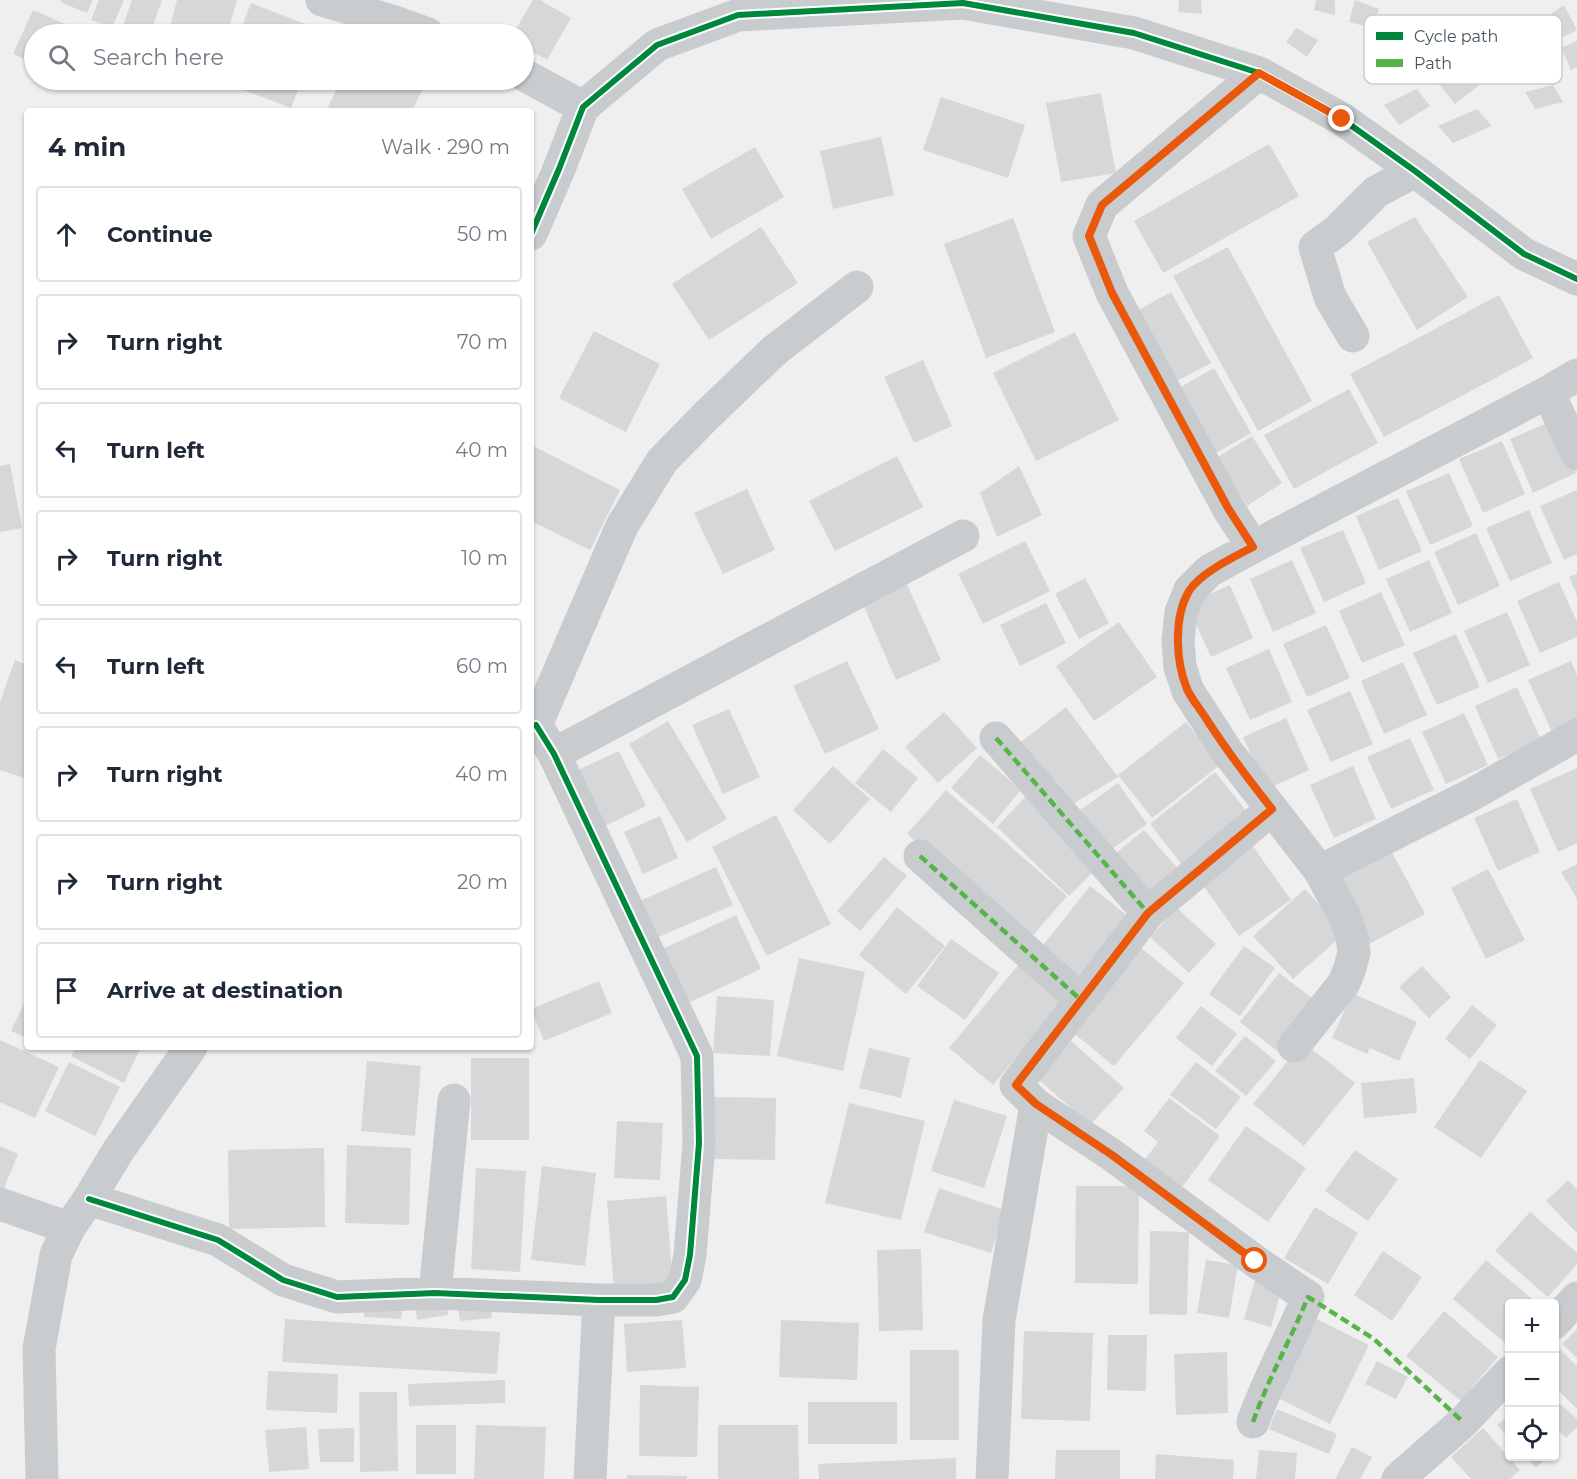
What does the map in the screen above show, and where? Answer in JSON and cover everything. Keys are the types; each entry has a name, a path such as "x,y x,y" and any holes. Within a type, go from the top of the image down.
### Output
{"street":[{"path":"322,0 400,24"},
{"path":"534,227 560,169 583,107 657,45 737,7 963,3 1134,33 1259,73 1342,119 1524,254 1577,279"},
{"path":"1253,547 1228,508 1112,293 1089,236 1102,205 1259,73"},
{"path":"534,80 583,107"},
{"path":"1353,336 1330,297 1315,247 1338,230 1376,192 1415,171"},
{"path":"89,1199 218,1240 283,1280 336,1297 435,1293 598,1300 656,1300 673,1297 685,1280 690,1255 699,1143 697,1056 540,737 622,526 662,461 775,350 857,287"},
{"path":"1294,1046 1344,982 1354,952 1352,937 1345,917 1320,871 1226,750 1188,691 1180,667 1178,641 1181,612 1190,590 1209,572 1253,547 1577,375"},
{"path":"1548,392 1577,454"},
{"path":"540,737 963,536"},
{"path":"1320,871 1471,795 1577,735"},
{"path":"996,738 1148,913"},
{"path":"1253,1422 1308,1297 1255,1261 1112,1155 1036,1104 1016,1085 1148,913 1272,809"},
{"path":"920,856 1081,1000"},
{"path":"42,1479 39,1348 56,1255 69,1228 118,1151 190,1050"},
{"path":"435,1293 454,1100"},
{"path":"992,1479 999,1320 1036,1104"},
{"path":"0,1204 69,1228"},
{"path":"1559,1318 1577,1298"},
{"path":"590,1479 598,1300"},
{"path":"1398,1479 1462,1422 1505,1375"}],"building":[{"path":"61,0 93,0 87,13 60,2"},
{"path":"99,0 124,0 114,24 102,24 91,20"},
{"path":"132,0 162,0 154,24 123,24"},
{"path":"177,0 237,0 230,24 171,24"},
{"path":"533,0 540,0 571,18 547,60 534,53 534,24 519,24"},
{"path":"1179,0 1201,0 1202,14 1178,12"},
{"path":"1316,0 1335,0 1335,15 1314,10"},
{"path":"1355,0 1379,9 1377,15 1364,15 1364,26 1349,22"},
{"path":"251,3 305,24 243,24"},
{"path":"1564,5 1577,30 1562,38 1562,15 1549,15"},
{"path":"33,10 65,24 27,24"},
{"path":"1296,28 1318,40 1307,57 1286,42"},
{"path":"24,30 24,59 13,54"},
{"path":"1577,41 1577,67 1571,70 1562,48"},
{"path":"1439,84 1481,84 1455,104"},
{"path":"1553,85 1563,102 1535,109 1525,92"},
{"path":"1417,89 1430,106 1399,125 1384,105"},
{"path":"243,90 298,90 291,108"},
{"path":"336,90 422,90 413,108 327,108"},
{"path":"1101,93 1116,173 1061,182 1046,103"},
{"path":"941,97 1025,125 1008,178 923,150"},
{"path":"1477,109 1492,126 1453,143 1438,126"},
{"path":"881,137 894,195 833,209 820,151"},
{"path":"1269,144 1299,196 1163,273 1134,221"},
{"path":"755,147 784,197 711,239 682,189"},
{"path":"1415,217 1468,297 1417,330 1367,242"},
{"path":"1013,218 1055,332 986,358 944,244"},
{"path":"761,227 798,283 709,340 672,284"},
{"path":"1228,247 1312,401 1258,431 1173,276"},
{"path":"1171,292 1211,363 1177,381 1137,311"},
{"path":"1499,295 1533,358 1384,437 1350,374"},
{"path":"594,331 660,364 626,432 559,398"},
{"path":"1075,332 1119,420 1036,461 993,373"},
{"path":"923,360 952,426 914,443 884,377"},
{"path":"1214,368 1251,433 1216,453 1179,388"},
{"path":"1349,389 1378,443 1294,489 1264,435"},
{"path":"1552,421 1576,473 1533,493 1510,439"},
{"path":"1252,436 1282,483 1247,506 1216,458"},
{"path":"1502,441 1525,494 1483,513 1459,459"},
{"path":"534,447 620,490 590,550 534,522"},
{"path":"897,456 923,507 835,551 809,501"},
{"path":"10,464 22,528 0,532 0,466"},
{"path":"1019,466 1042,515 997,537 980,493"},
{"path":"1449,473 1473,526 1430,545 1406,491"},
{"path":"747,489 775,550 723,574 694,513"},
{"path":"1577,490 1577,554 1564,560 1540,506"},
{"path":"1398,498 1422,551 1379,570 1356,516"},
{"path":"1529,510 1552,563 1510,581 1486,528"},
{"path":"1343,530 1366,583 1324,602 1300,548"},
{"path":"1476,533 1500,586 1458,605 1434,552"},
{"path":"1025,541 1050,591 983,624 958,574"},
{"path":"1292,560 1316,613 1273,632 1250,579"},
{"path":"1429,560 1452,613 1410,632 1386,579"},
{"path":"1577,574 1577,595 1569,577"},
{"path":"1085,578 1109,623 1079,639 1055,594"},
{"path":"906,582 941,660 896,680 862,602"},
{"path":"1559,582 1577,622 1577,637 1540,653 1517,601"},
{"path":"1230,585 1253,638 1211,657 1187,604"},
{"path":"1381,592 1405,645 1362,663 1339,611"},
{"path":"1046,603 1066,643 1020,666 1000,625"},
{"path":"1507,612 1530,665 1488,683 1464,631"},
{"path":"1119,622 1157,677 1094,721 1056,666"},
{"path":"1326,625 1350,678 1307,697 1283,644"},
{"path":"1456,634 1480,687 1437,705 1413,653"},
{"path":"1269,649 1292,702 1250,720 1226,668"},
{"path":"15,660 24,664 24,778 0,770 0,702"},
{"path":"847,661 879,729 825,754 793,686"},
{"path":"1571,661 1577,675 1577,721 1552,732 1528,680"},
{"path":"1403,662 1427,715 1384,734 1361,681"},
{"path":"1517,687 1541,740 1498,759 1475,706"},
{"path":"1350,691 1373,744 1331,762 1307,710"},
{"path":"1066,707 1118,777 1066,808 1017,745"},
{"path":"729,709 760,777 723,794 692,725"},
{"path":"944,712 977,748 938,783 905,747"},
{"path":"1464,713 1488,765 1446,784 1422,732"},
{"path":"1286,718 1309,770 1267,789 1243,737"},
{"path":"668,721 727,819 687,842 629,744"},
{"path":"1186,722 1220,765 1152,818 1118,775"},
{"path":"1410,738 1434,790 1391,809 1367,757"},
{"path":"883,749 918,778 891,812 855,783"},
{"path":"619,751 646,806 605,826 578,770"},
{"path":"980,755 1021,790 993,824 951,788"},
{"path":"833,766 870,799 830,844 793,810"},
{"path":"1353,766 1376,819 1334,838 1310,785"},
{"path":"1577,768 1577,843 1558,852 1530,789"},
{"path":"1215,772 1249,814 1184,867 1150,824"},
{"path":"1118,783 1147,824 1109,851 1080,810"},
{"path":"946,790 1067,896 1029,940 907,834"},
{"path":"1026,796 1099,866 1069,896 997,827"},
{"path":"1517,799 1540,852 1498,871 1474,818"},
{"path":"776,815 831,924 767,956 712,847"},
{"path":"660,816 678,858 643,874 624,832"},
{"path":"1144,830 1180,871 1146,900 1110,858"},
{"path":"1386,841 1425,914 1369,944 1330,871"},
{"path":"1252,845 1291,900 1239,936 1200,881"},
{"path":"884,857 907,876 860,931 837,911"},
{"path":"1577,864 1577,899 1561,872"},
{"path":"716,867 733,905 656,938 640,901"},
{"path":"1488,869 1525,940 1486,959 1451,888"},
{"path":"1090,886 1133,920 1083,983 1040,949"},
{"path":"1305,889 1345,933 1293,979 1253,936"},
{"path":"897,907 945,946 906,994 859,955"},
{"path":"1177,908 1216,944 1189,973 1150,937"},
{"path":"736,915 761,969 682,1006 656,952"},
{"path":"951,939 999,973 965,1020 917,986"},
{"path":"1244,946 1275,968 1240,1016 1209,994"},
{"path":"1140,947 1184,983 1114,1066 1071,1031"},
{"path":"799,958 865,972 843,1071 777,1056"},
{"path":"1021,962 1066,999 993,1085 949,1048"},
{"path":"1422,966 1451,997 1429,1018 1399,987"},
{"path":"1279,973 1320,1004 1281,1054 1240,1022"},
{"path":"599,981 612,1013 544,1041 534,1016 534,1008"},
{"path":"1352,993 1417,1022 1399,1061 1370,1048 1367,1054 1332,1038"},
{"path":"717,996 774,1000 770,1056 713,1053"},
{"path":"24,1003 24,1037 11,1031"},
{"path":"1472,1005 1497,1025 1470,1059 1445,1039"},
{"path":"1201,1006 1237,1034 1212,1066 1176,1038"},
{"path":"1245,1036 1276,1061 1246,1096 1215,1071"},
{"path":"0,1040 59,1067 35,1118 0,1102"},
{"path":"1071,1041 1124,1088 1090,1125 1037,1078"},
{"path":"1303,1042 1355,1083 1304,1146 1253,1104"},
{"path":"869,1048 910,1058 901,1098 859,1088"},
{"path":"74,1050 140,1050 124,1083 71,1056"},
{"path":"471,1058 529,1058 529,1140 471,1140"},
{"path":"1480,1060 1527,1091 1481,1158 1434,1127"},
{"path":"367,1061 421,1066 415,1136 361,1131"},
{"path":"69,1062 120,1087 95,1136 45,1111"},
{"path":"1196,1062 1241,1097 1216,1129 1170,1095"},
{"path":"1414,1078 1417,1113 1364,1118 1361,1083"},
{"path":"708,1097 776,1098 775,1160 707,1159"},
{"path":"1169,1098 1220,1136 1180,1190 1143,1162 1158,1142 1144,1131"},
{"path":"954,1100 1007,1116 984,1188 931,1171"},
{"path":"849,1103 925,1121 901,1220 825,1203"},
{"path":"617,1121 663,1123 660,1180 614,1178"},
{"path":"1246,1126 1306,1168 1268,1222 1208,1180"},
{"path":"347,1145 411,1148 409,1225 345,1223"},
{"path":"0,1146 18,1154 0,1198"},
{"path":"324,1148 325,1227 229,1229 228,1150"},
{"path":"1355,1150 1398,1179 1368,1221 1325,1191"},
{"path":"542,1166 596,1173 585,1266 531,1260"},
{"path":"476,1168 526,1171 520,1272 471,1269"},
{"path":"1568,1180 1577,1190 1577,1233 1546,1201"},
{"path":"1076,1186 1139,1186 1138,1284 1075,1283"},
{"path":"939,1188 1005,1210 991,1253 924,1232"},
{"path":"666,1196 673,1285 614,1290 607,1201"},
{"path":"1315,1207 1358,1233 1328,1284 1284,1258"},
{"path":"1530,1212 1577,1253 1577,1264 1548,1297 1495,1251"},
{"path":"1150,1231 1189,1232 1187,1315 1149,1314"},
{"path":"921,1249 923,1330 879,1331 877,1250"},
{"path":"1383,1251 1422,1277 1392,1321 1354,1295"},
{"path":"1206,1260 1238,1265 1229,1318 1197,1313"},
{"path":"1486,1260 1532,1299 1505,1299 1505,1343 1453,1299"},
{"path":"1255,1280 1282,1288 1271,1327 1244,1319"},
{"path":"445,1299 448,1315 417,1320 415,1304"},
{"path":"364,1300 403,1303 401,1319 364,1317"},
{"path":"490,1302 492,1318 460,1321 458,1305"},
{"path":"1444,1311 1498,1357 1461,1401 1406,1356"},
{"path":"1313,1317 1369,1345 1330,1424 1274,1396"},
{"path":"285,1319 500,1332 497,1374 282,1362"},
{"path":"682,1320 686,1368 627,1372 624,1324"},
{"path":"781,1320 859,1323 857,1380 779,1377"},
{"path":"1577,1329 1577,1358 1562,1344"},
{"path":"1024,1331 1093,1333 1090,1421 1021,1419"},
{"path":"1108,1335 1147,1335 1146,1391 1107,1390"},
{"path":"910,1350 959,1350 959,1440 910,1440"},
{"path":"1559,1350 1577,1366 1577,1409 1559,1391"},
{"path":"1227,1352 1228,1413 1176,1415 1174,1354"},
{"path":"1377,1361 1408,1377 1396,1399 1365,1384"},
{"path":"268,1371 338,1374 337,1413 266,1410"},
{"path":"505,1380 505,1403 409,1406 408,1384"},
{"path":"640,1385 699,1387 697,1457 639,1456"},
{"path":"359,1392 397,1392 398,1471 360,1472"},
{"path":"808,1402 897,1402 897,1444 808,1444"},
{"path":"1559,1403 1577,1419 1577,1427 1566,1438 1559,1432"},
{"path":"1277,1409 1337,1434 1329,1454 1269,1429"},
{"path":"1505,1418 1505,1434 1497,1425"},
{"path":"416,1425 456,1425 456,1474 416,1474"},
{"path":"476,1425 546,1427 544,1479 474,1479"},
{"path":"718,1425 798,1425 799,1479 718,1479"},
{"path":"306,1427 309,1469 269,1472 265,1430"},
{"path":"354,1428 354,1462 320,1462 318,1429"},
{"path":"1483,1428 1505,1453 1505,1461 1512,1461 1520,1470 1510,1479 1471,1479 1451,1457"},
{"path":"1352,1447 1372,1457 1360,1479 1335,1479"},
{"path":"1056,1450 1120,1450 1120,1479 1055,1479"},
{"path":"1259,1450 1297,1453 1295,1479 1256,1479"},
{"path":"1156,1454 1234,1460 1233,1479 1155,1479"},
{"path":"956,1458 956,1479 819,1479 818,1464"},
{"path":"1530,1461 1543,1461 1536,1468"},
{"path":"627,1475 687,1476 687,1479 627,1479"}],"marked path":[{"path":"996,738 1148,913 1272,809"},
{"path":"920,856 1081,1000"},
{"path":"1036,1105 1016,1085 1148,913"},
{"path":"1253,1422 1308,1297 1374,1339 1463,1422"}],"cycle path":[{"path":"534,227 583,107 657,45 738,15 963,3 1134,33 1259,73 1342,119 1524,254 1577,279"},
{"path":"89,1199 218,1240 283,1280 337,1297 435,1293 599,1300 656,1300 673,1297 685,1280 690,1255 699,1143 697,1056 554,754 536,725"}],"route":[{"path":"1255,1261 1112,1155 1036,1104 1016,1085 1148,913 1272,809 1226,750 1188,691 1180,667 1178,641 1181,612 1190,590 1209,572 1253,547 1228,508 1112,293 1089,236 1102,205 1259,73 1342,119"}]}
